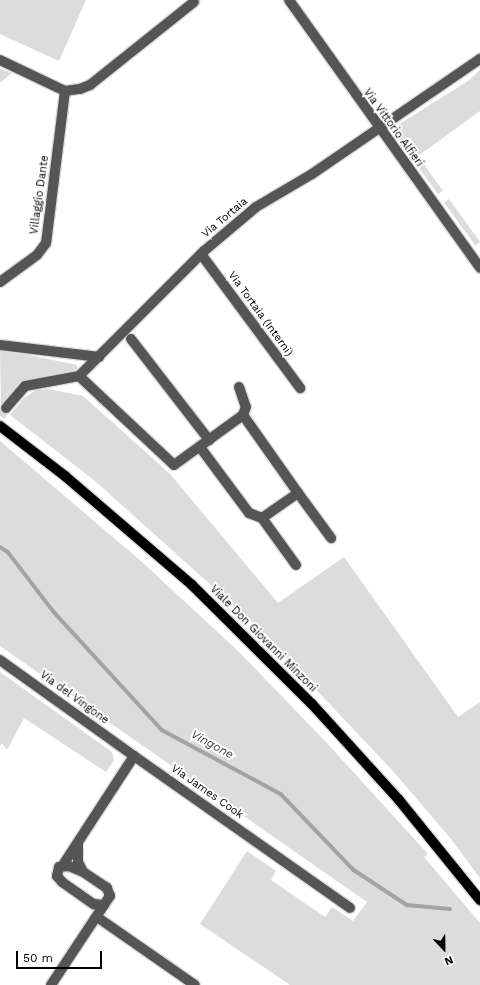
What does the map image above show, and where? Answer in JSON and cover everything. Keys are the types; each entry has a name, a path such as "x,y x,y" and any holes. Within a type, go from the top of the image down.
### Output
{"main road":[{"name":"Viale Don Giovanni Minzoni","path":"0,426 65,476 192,585 312,704 398,800 480,900"}],"street":[{"name":"Via Vittorio Alfieri","path":"289,0 378,128 480,268"},
{"path":"0,60 65,91 80,89 90,85 194,2"},
{"name":"Via Tortaia","path":"79,376 201,254 256,207 312,174 480,59"},
{"name":"Villaggio Dante","path":"0,282 37,255 46,243 65,91"},
{"name":"Via Tortaia (Interni)","path":"201,254 300,388"},
{"path":"131,339 209,440"},
{"path":"0,345 99,357"},
{"path":"6,408 25,386 79,376 174,465 243,415 246,407 239,387"},
{"path":"243,415 330,538"},
{"path":"200,447 249,513 262,518 296,566"},
{"path":"262,518 298,493"},
{"name":"Via del Vingone","path":"0,660 134,756"},
{"path":"104,905 94,904 62,882 56,872 63,865 134,756"},
{"name":"Via James Cook","path":"134,756 350,908"},
{"path":"78,842 78,862 83,872"},
{"path":"51,985 110,896 109,892 83,872 63,865"},
{"path":"97,917 195,985"}],"shaded area":[{"path":"0,0 86,0 59,61 0,34"},
{"path":"0,69 12,73 0,83"},
{"path":"480,70 480,111 418,156 443,191 438,194 397,138 396,131 401,123 468,81"},
{"path":"449,199 480,242 475,245 444,203"},
{"path":"0,349 77,365 78,370 22,382 1,407"},
{"path":"48,389 83,396 170,474 278,603 344,557 458,717 480,702 480,878 451,839 393,771 252,622 95,481 10,415 24,398 36,390"},
{"path":"0,441 141,561 239,652 325,741 428,854 424,857 480,923 480,985 290,985 200,924 247,851 276,871 271,880 325,917 332,907 353,921 367,902 0,646"},
{"path":"0,672 112,752 114,760 106,772 24,718 7,750 2,743 0,746"}],"waterway":[{"name":"Vingone","path":"0,547 8,552 54,612 162,730 281,794 354,870 407,905 450,909"}],"tunnel":[{"path":"0,416 6,408"}]}
